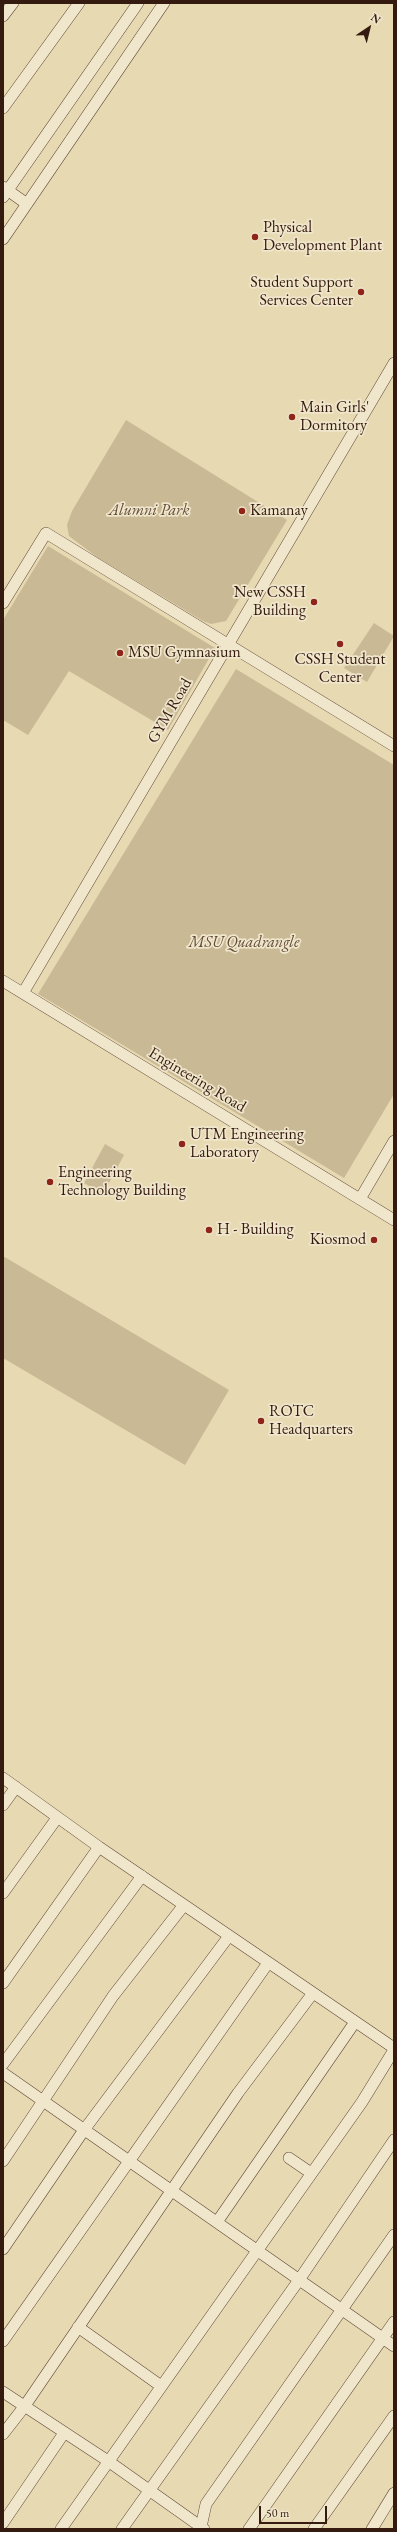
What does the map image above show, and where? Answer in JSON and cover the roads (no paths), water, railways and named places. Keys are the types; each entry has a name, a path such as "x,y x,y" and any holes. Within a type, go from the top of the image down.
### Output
{"street":[{"path":"3,16 12,3"},
{"path":"3,108 79,3"},
{"path":"27,204 5,191 138,3"},
{"path":"3,239 164,3"},
{"name":"GYM Road","path":"23,993 394,363"},
{"path":"3,603 46,533 394,746"},
{"name":"Engineering Road","path":"3,981 394,1220"},
{"path":"360,1199 394,1141"},
{"path":"3,1778 98,1847 394,2049 362,2102 61,2529"},
{"path":"3,1804 16,1787"},
{"path":"3,1893 57,1818"},
{"path":"3,1984 7,1970 98,1847"},
{"path":"3,2064 142,1876"},
{"path":"3,2161 44,2102 113,1996 184,1905"},
{"path":"3,2249 84,2130 229,1936"},
{"path":"3,2341 130,2162 268,1963"},
{"path":"3,2434 24,2407 238,2093 313,1993"},
{"path":"217,2222 356,2022"},
{"path":"3,2073 394,2346"},
{"path":"122,2529 148,2490 299,2280 394,2140"},
{"path":"289,2158 311,2173"},
{"path":"3,2392 108,2461 197,2527 206,2504 394,2235"},
{"path":"249,2529 394,2322"},
{"path":"78,2327 161,2386"},
{"path":"314,2529 394,2416"},
{"path":"3,2523 64,2433"},
{"path":"372,2529 394,2493"}],"place":[{"name":"Physical Development Plant","path":"255,237"},
{"name":"Student Support Services Center","path":"361,292"},
{"name":"Main Girls' Dormitory","path":"292,417"},
{"name":"Kamanay","path":"242,511"},
{"name":"New CSSH Building","path":"314,602"},
{"name":"CSSH Student Center","path":"340,644"},
{"name":"MSU Gymnasium","path":"120,653"},
{"name":"UTM Engineering Laboratory","path":"182,1144"},
{"name":"Engineering Technology Building","path":"50,1182"},
{"name":"H - Building","path":"209,1230"},
{"name":"Kiosmod","path":"374,1240"},
{"name":"ROTC Headquarters","path":"261,1421"}],"park label":[{"name":"Alumni Park","path":"149,511"},
{"name":"MSU Quadrangle","path":"244,943"}]}
